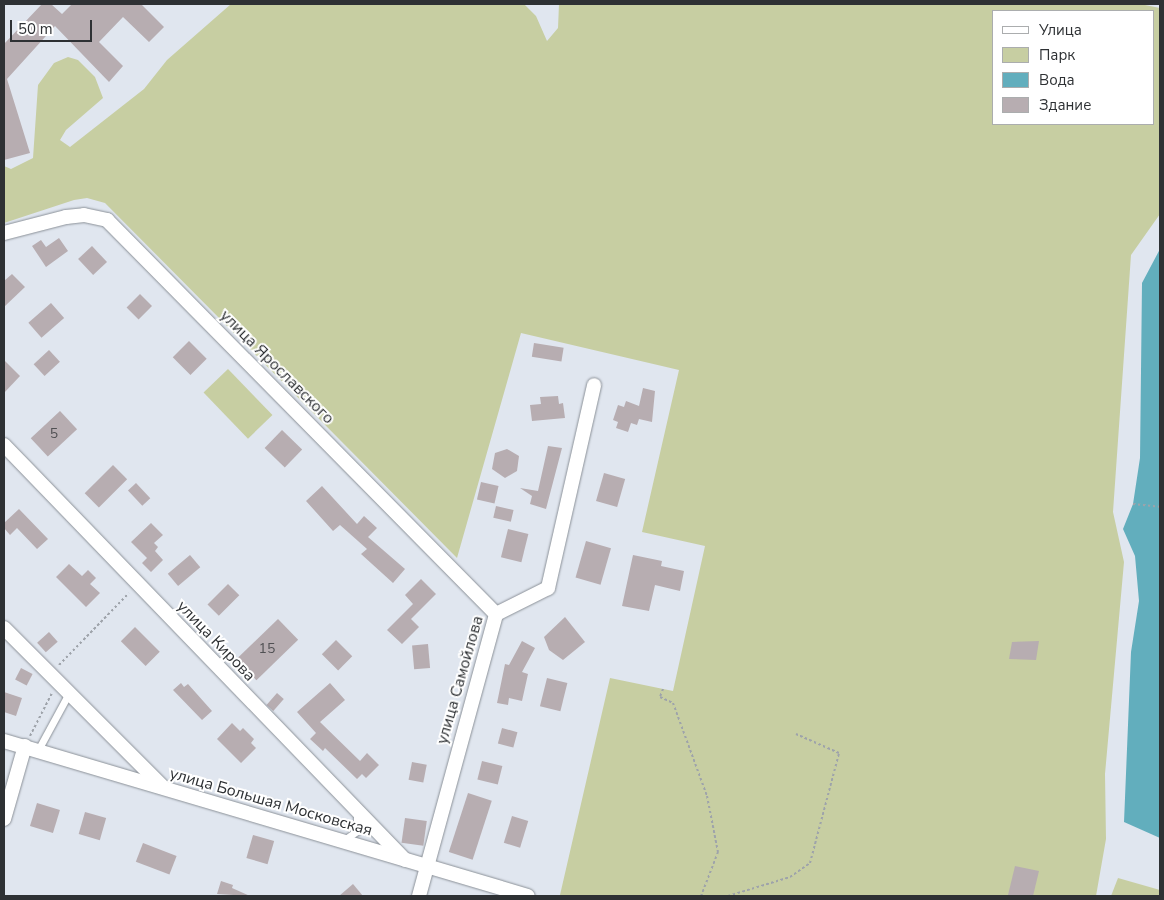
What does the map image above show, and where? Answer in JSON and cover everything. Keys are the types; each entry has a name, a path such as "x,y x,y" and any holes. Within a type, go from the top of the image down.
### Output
{"street":[{"name":"улица Ярославского","path":"4,233 66,217 84,215 107,220 496,614"},
{"name":"улица Самойлова","path":"419,896 496,614 548,588 594,385"},
{"name":"улица Кирова","path":"4,445 405,860"},
{"path":"4,628 164,788"},
{"name":"улица Большая Московская","path":"4,741 528,896"},
{"path":"4,819 31,748"}],"lane":[{"path":"31,748 69,692"},
{"path":"342,841 358,830 357,812"}],"path":[{"path":"1133,504 1160,507"},
{"path":"31,748 52,694 50,674 138,584"},
{"path":"663,689 660,697 673,703 707,796 718,852 701,896"},
{"path":"728,896 790,877 810,863 839,753 796,734"}],"green space":[{"path":"231,4 524,4 536,16 547,41 558,28 559,4 1140,4 1160,8 1160,214 1131,255 1113,512 1124,562 1105,774 1106,839 1096,896 560,895 610,678 673,691 705,546 642,532 679,370 521,333 457,558 105,203 87,198 74,200 4,223 4,166 11,169 33,158 38,85 54,63 68,57 78,60 95,77 103,98 66,130 60,140 70,147 144,89 167,60"},
{"path":"228,369 272,415 248,439 204,393"},
{"path":"1118,878 1160,890 1160,896 1111,896"}],"water":[{"path":"1160,249 1160,838 1124,822 1131,652 1139,601 1135,556 1123,529 1133,504 1140,458 1142,283"}],"building":[{"path":"42,4 51,4 62,14 72,4 141,4 164,27 149,42 123,17 99,42 123,66 109,82 55,26 7,79 30,153 4,160 4,44"},
{"path":"59,238 68,251 46,267 32,246 41,240 46,247"},
{"path":"92,246 107,262 93,275 78,259"},
{"path":"12,274 25,287 4,307 4,281"},
{"path":"140,294 152,306 139,319 127,307"},
{"path":"51,303 64,318 41,338 28,323"},
{"path":"189,341 207,359 190,375 173,357"},
{"path":"534,343 564,348 561,362 532,357"},
{"path":"49,350 60,362 45,376 34,364"},
{"path":"4,360 20,376 4,393"},
{"path":"643,388 655,391 652,422 639,419 637,425 631,423 628,432 616,428 618,422 613,420 618,405 624,407 626,401 639,406"},
{"path":"558,396 559,404 563,403 565,418 532,421 530,405 541,404 540,397"},
{"path":"60,411 77,429 48,457 31,438"},
{"path":"282,430 302,449 285,467 265,448"},
{"path":"548,446 562,448 546,509 530,504 532,496 520,488 538,491"},
{"path":"507,449 519,456 517,471 505,478 492,469 495,453"},
{"path":"113,465 127,479 99,507 85,493"},
{"path":"604,473 625,479 617,507 596,501"},
{"path":"481,482 499,486 494,504 477,500"},
{"path":"136,483 150,498 142,506 128,491"},
{"path":"322,486 357,524 364,516 377,528 368,537 405,569 393,583 361,554 367,549 340,525 333,531 306,501"},
{"path":"496,506 514,510 511,522 493,518"},
{"path":"19,509 48,539 37,549 17,528 10,535 4,528 4,523"},
{"path":"151,523 163,535 154,543 158,547 155,551 163,560 151,572 142,563 147,558 131,542"},
{"path":"508,529 528,534 521,562 501,557"},
{"path":"586,541 611,548 601,585 576,578"},
{"path":"190,555 200,567 178,586 168,574"},
{"path":"633,555 662,561 661,566 684,571 680,591 655,585 649,611 622,606"},
{"path":"69,564 82,576 88,570 96,578 90,584 100,593 86,607 56,577"},
{"path":"421,579 436,594 411,619 419,627 402,644 387,630 413,604 405,595"},
{"path":"228,584 239,595 219,616 207,605"},
{"path":"565,617 585,642 563,660 549,650 544,637"},
{"path":"278,619 298,640 256,680 236,659"},
{"path":"135,627 160,652 146,666 121,641"},
{"path":"49,632 58,642 46,652 37,643"},
{"path":"336,640 352,656 338,670 322,654"},
{"path":"522,641 535,648 522,672 528,674 522,701 509,698 508,705 497,703 505,664 509,665"},
{"path":"1039,641 1036,660 1009,659 1012,642"},
{"path":"428,644 430,668 414,669 412,645"},
{"path":"21,668 33,674 27,685 15,680"},
{"path":"547,678 567,683 560,711 540,706"},
{"path":"181,683 184,687 188,684 212,711 202,720 173,690"},
{"path":"330,683 345,700 320,722 360,761 367,753 379,765 366,778 362,774 357,779 325,748 323,751 310,739 316,733 297,712"},
{"path":"4,692 22,698 16,716 4,712"},
{"path":"277,693 284,699 273,711 267,705"},
{"path":"232,723 240,731 243,728 254,739 251,743 256,748 241,763 217,739"},
{"path":"502,728 517,732 513,748 498,743"},
{"path":"482,761 502,766 498,785 477,779"},
{"path":"412,762 427,765 423,783 409,780"},
{"path":"468,793 492,801 473,860 449,852"},
{"path":"37,803 60,810 53,833 30,826"},
{"path":"85,812 106,818 100,840 79,834"},
{"path":"512,816 528,821 520,848 504,843"},
{"path":"405,818 427,821 423,846 402,843"},
{"path":"253,835 274,841 268,864 246,858"},
{"path":"143,843 177,856 169,875 136,862"},
{"path":"1015,866 1039,871 1033,896 1008,895"},
{"path":"221,881 233,885 232,888 250,896 217,894"},
{"path":"353,884 363,896 339,896"}]}
